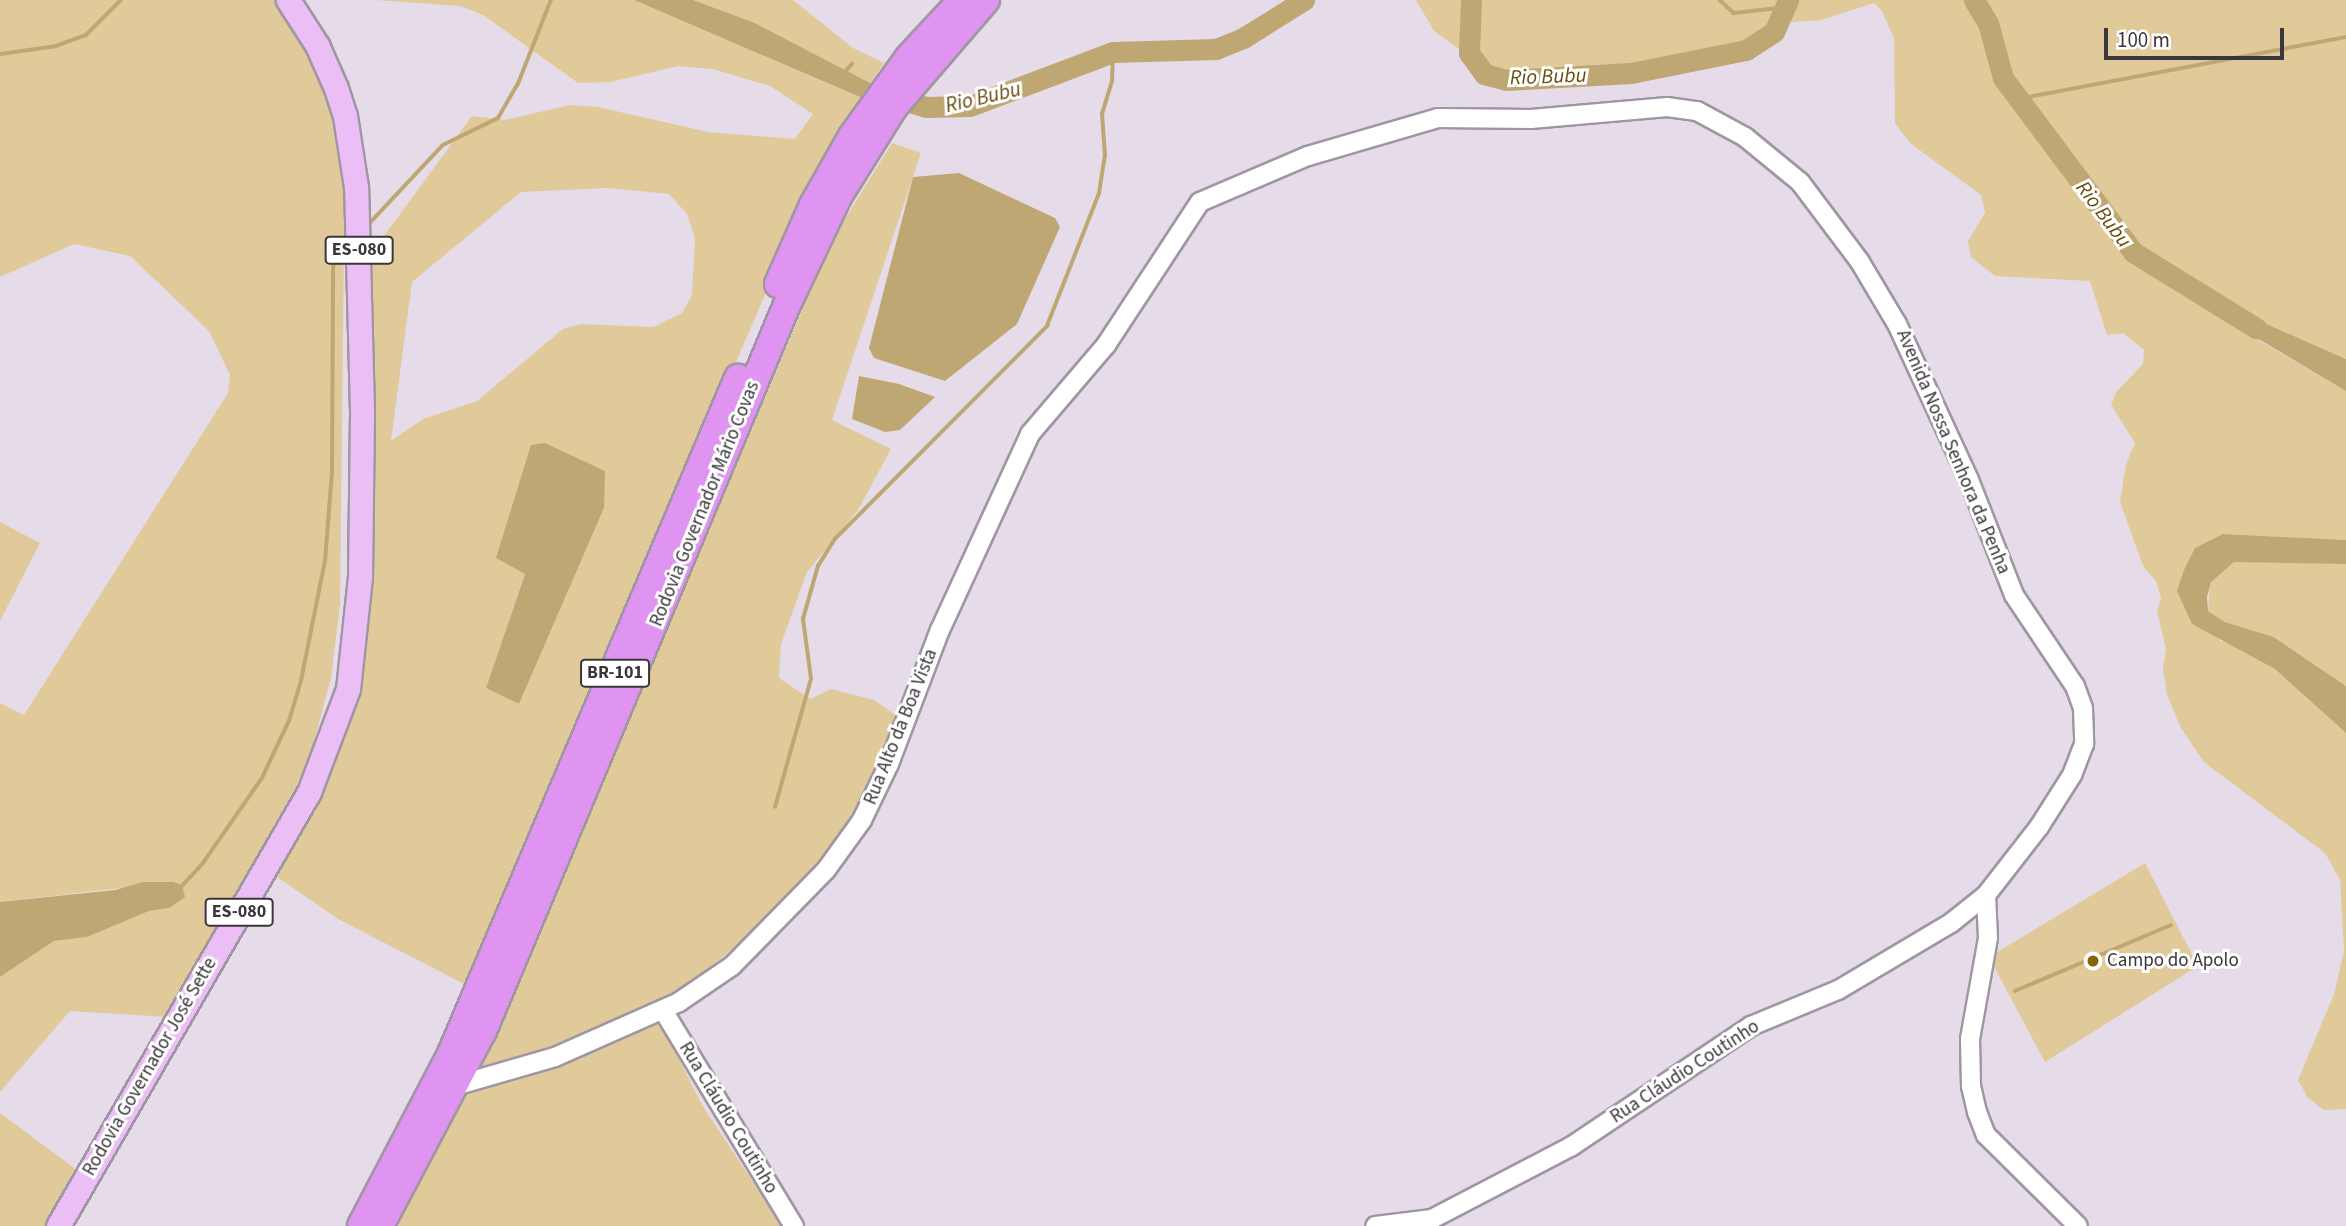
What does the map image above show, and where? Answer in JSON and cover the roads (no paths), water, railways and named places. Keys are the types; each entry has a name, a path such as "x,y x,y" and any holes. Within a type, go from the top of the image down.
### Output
{"highway":[{"name":"Rodovia Governador Mário Covas","path":"361,1226 450,1056 769,302 813,205 962,0"},
{"name":"Rodovia Governador Mário Covas","path":"917,63 986,0"},
{"name":"Rodovia Governador Mário Covas","path":"380,1226 458,1085 605,747 786,307 860,140"}],"main road":[{"name":"Rodovia Governador José Sette","path":"58,1226 309,792 332,741 355,650 360,514 356,187 345,116 336,88 317,45 288,0"}],"street":[{"name":"Avenida Nossa Senhora da Penha","path":"1192,209 1210,195 1308,156 1457,117 1531,119 1682,108 1721,122 1787,170 1832,223 1898,324 1969,480 2014,595 2075,686 2083,708 2084,744 2072,775 1986,895"},
{"name":"Rua Alto da Boa Vista","path":"458,1085 555,1057 663,1010 732,966 826,870 862,820 889,764 946,617 1030,434 1106,345 1192,209"},
{"name":"Rua Cláudio Coutinho","path":"1375,1226 1432,1219 1572,1146 1751,1026 1838,990 1895,960 1986,895"},
{"path":"1986,895 1988,938 1970,1039 1971,1086 1977,1112 1986,1135 2078,1226"},
{"name":"Rua Cláudio Coutinho","path":"663,1010 794,1226"}],"waterway":[{"path":"0,54 56,46 86,35 121,0"},
{"path":"366,227 443,145 498,118 518,84 551,0"},
{"name":"Rio Bubu","path":"887,95 926,107 970,106 1113,52 1216,49 1243,38 1304,0"},
{"name":"Rio Bubu","path":"1471,0 1469,53 1484,74 1506,80 1631,73 1746,50 1774,32 1788,0"},
{"path":"1720,0 1734,13 1786,7"},
{"name":"Rio Bubu","path":"1974,0 1988,23 2003,78 2133,252 2256,328"},
{"path":"2018,99 2346,37"},
{"path":"775,807 811,679 803,619 818,566 835,539 1047,326 1099,193 1105,156 1102,114 1112,81 1113,52"},
{"path":"844,73 852,64"},
{"path":"181,887 203,863 262,778 289,721 301,681 325,561 332,473 333,269 336,249 349,240"},
{"path":"2015,991 2171,925"}],"place":[{"name":"Campo do Apolo","path":"2093,961"}]}
